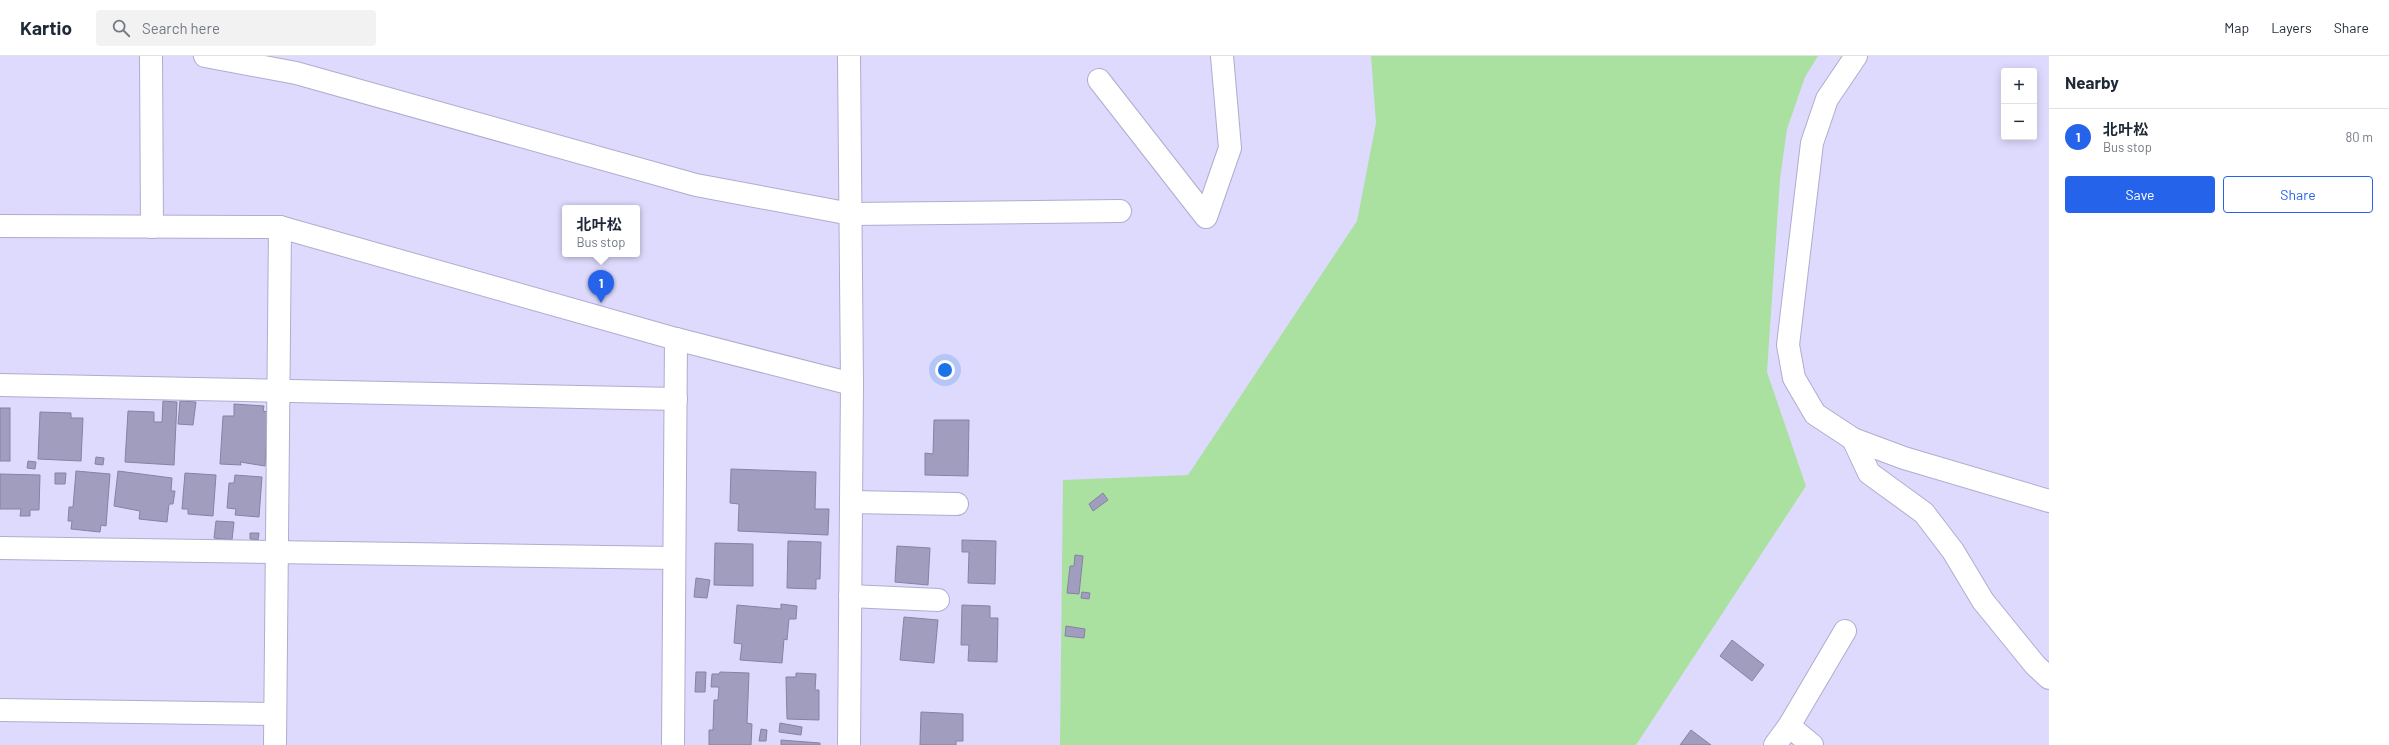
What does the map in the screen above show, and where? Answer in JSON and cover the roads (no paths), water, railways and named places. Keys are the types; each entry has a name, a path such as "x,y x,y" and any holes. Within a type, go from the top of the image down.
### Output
{"street":[{"path":"151,56 152,227"},
{"path":"205,56 296,73 696,184 851,214 1120,211"},
{"path":"849,745 852,384 850,56"},
{"path":"1099,80 1206,217 1230,148 1222,56"},
{"path":"1856,56 1827,99 1812,143 1788,345 1794,378 1815,414 1853,439 1904,458 2049,501"},
{"path":"0,226 280,227 676,339 852,384"},
{"path":"275,745 280,227"},
{"path":"673,745 676,339"},
{"path":"0,385 676,399"},
{"path":"1853,439 1869,473 1924,513 1953,551 1983,601 2035,665 2049,678"},
{"path":"851,502 957,504"},
{"path":"0,548 674,558"},
{"path":"850,596 938,600"},
{"path":"1775,745 1789,726 1845,631"},
{"path":"0,710 275,714"},
{"path":"1789,726 1812,745"}],"place":[{"name":"北叶松","path":"601,303"}]}
